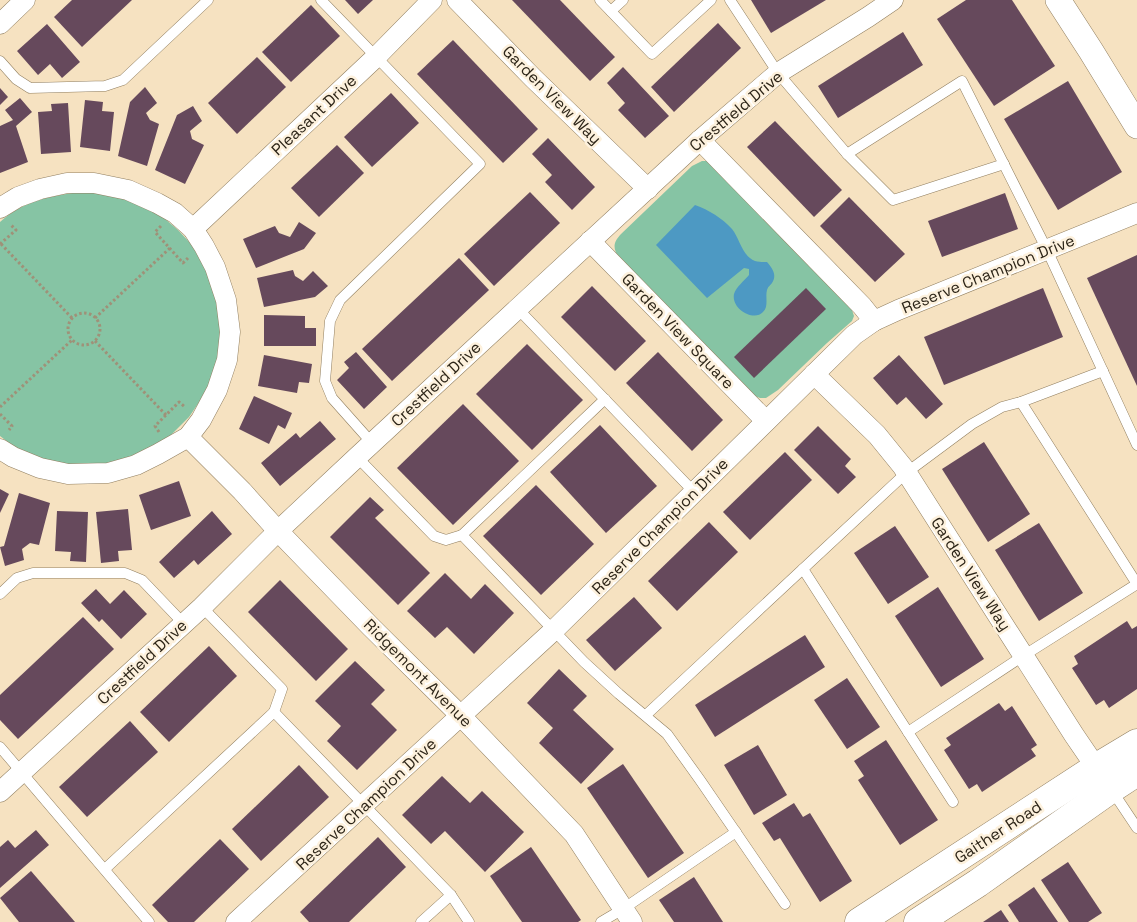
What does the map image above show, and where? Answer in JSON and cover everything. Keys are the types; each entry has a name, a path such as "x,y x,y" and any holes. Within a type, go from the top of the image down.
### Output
{"main road":[{"name":"Gaither Road","path":"918,922 978,883 1104,778 1137,743"},
{"name":"Gaither Road","path":"859,922 1104,778 1137,772"}],"street":[{"path":"0,24 25,0"},
{"name":"Pleasant Drive","path":"193,229 376,57 432,0"},
{"name":"Garden View Way","path":"457,0 533,78 648,189"},
{"name":"Crestfield Drive","path":"0,792 184,624 356,457 700,140 778,73 893,0"},
{"path":"1058,0 1137,126"},
{"path":"700,140 862,306 874,321"},
{"path":"3,214 18,197 40,189 67,183 94,183 128,190 158,202 193,229 215,266 226,300 230,332 227,360 217,390 201,420 188,437 136,465 108,473 68,474 40,468 13,457 7,443"},
{"name":"Reserve Champion Drive","path":"236,922 554,630 854,335 874,321 898,310 1137,213"},
{"name":"Garden View Square","path":"590,241 766,421"},
{"name":"Garden View Way","path":"814,374 878,435 906,473 1074,735 1104,778"},
{"name":"Ridgemont Avenue","path":"188,437 574,834 627,915"}],"lane":[{"path":"0,61 16,79 30,88 105,86 123,80 208,0"},
{"path":"321,0 480,164 340,300 330,321 325,381 332,398 372,443"},
{"path":"600,0 652,54 711,0"},
{"path":"611,11 623,0"},
{"path":"730,0 778,73 847,154 893,200 1004,164"},
{"path":"847,154 962,82 1047,250 1137,445"},
{"path":"518,309 694,492"},
{"path":"646,715 906,473 972,424 1002,407 1021,402 1103,371"},
{"path":"356,457 434,536 446,540 462,535 605,399"},
{"path":"908,732 1137,584 1021,402"},
{"path":"462,535 584,662 667,734 784,904"},
{"path":"803,569 953,802"},
{"path":"0,594 17,578 33,573 125,573 142,580 184,624"},
{"path":"105,869 274,712 282,689 202,607"},
{"path":"274,712 451,895 469,922"},
{"path":"0,748 149,922"},
{"path":"1104,778 1137,828"},
{"path":"601,922 627,915 736,832"},
{"path":"422,922 451,895"}],"path":[{"path":"3,214 16,230 0,244 72,318"},
{"path":"11,225 18,220"},
{"path":"166,221 155,232 183,263 189,257 193,262"},
{"path":"154,223 160,228"},
{"path":"95,318 170,248"},
{"path":"86,313 95,318 100,332 91,344 80,345 72,340 68,328 72,318 86,313"},
{"path":"0,407 72,340"},
{"path":"95,340 166,415"},
{"path":"185,406 189,401"},
{"path":"164,438 155,426 179,402 191,411"},
{"path":"0,414 12,426 7,432 7,443"},
{"path":"152,437 160,433"}],"green space":[{"path":"702,161 707,161 852,310 854,316 852,321 778,390 766,398 755,396 618,257 615,250 616,240 621,234 692,166"},
{"path":"80,192 106,194 130,200 158,213 178,230 193,246 208,272 220,307 220,340 216,369 204,395 189,417 168,438 127,459 102,465 72,466 42,460 13,446 0,436 0,222 28,204 58,195"}],"water":[{"path":"695,205 724,221 735,233 751,259 767,262 773,270 774,277 767,290 766,307 759,315 749,315 739,309 734,299 738,286 749,275 749,269 744,268 707,298 656,245"}],"building":[{"path":"72,0 132,0 82,47 54,17"},
{"path":"345,0 373,0 358,14"},
{"path":"512,0 560,0 615,57 590,81"},
{"path":"751,0 826,0 771,33"},
{"path":"966,0 1012,0 1055,66 994,106 937,19"},
{"path":"311,5 340,36 291,82 262,52"},
{"path":"718,23 741,48 674,112 651,87"},
{"path":"47,24 80,62 62,78 50,64 38,75 17,51"},
{"path":"903,32 923,65 838,118 818,86"},
{"path":"453,40 538,129 503,163 417,74"},
{"path":"257,57 286,87 237,134 208,103"},
{"path":"623,67 669,116 645,138 618,110 625,103 607,83"},
{"path":"1068,81 1122,172 1058,210 1004,119"},
{"path":"145,87 157,103 146,113 150,120 159,124 147,166 118,156 130,102"},
{"path":"0,88 8,97 0,105"},
{"path":"391,93 419,123 372,167 344,137"},
{"path":"20,98 32,112 16,126 28,162 0,173 0,126 13,120 5,110"},
{"path":"85,100 103,102 102,111 114,112 110,151 80,147"},
{"path":"68,103 71,152 41,154 38,112 52,111 51,104"},
{"path":"193,106 202,121 190,131 192,139 204,145 185,184 155,170 177,115"},
{"path":"775,121 842,190 814,217 747,147"},
{"path":"548,138 595,187 572,210 545,182 552,175 532,154"},
{"path":"337,145 364,173 319,217 291,188"},
{"path":"530,192 560,223 494,286 464,254"},
{"path":"1005,193 1018,229 942,257 928,221"},
{"path":"849,197 905,254 875,282 820,226"},
{"path":"299,222 316,233 304,249 256,268 243,239 275,226 279,233 290,237"},
{"path":"1137,255 1137,386 1087,278"},
{"path":"459,258 489,290 392,381 362,349"},
{"path":"293,270 295,276 303,281 313,271 328,286 315,297 264,307 257,278"},
{"path":"592,286 646,341 615,371 561,317"},
{"path":"806,288 826,309 754,378 734,357"},
{"path":"1043,288 1063,337 944,385 924,337"},
{"path":"264,315 305,316 305,328 316,328 316,346 264,346"},
{"path":"527,344 583,400 532,450 476,394"},
{"path":"356,352 387,387 364,409 337,380 349,368 344,362"},
{"path":"658,352 723,420 692,451 626,383"},
{"path":"264,355 312,364 309,383 299,382 297,393 258,386"},
{"path":"899,355 943,404 926,419 906,397 897,405 873,378"},
{"path":"254,396 292,413 285,429 278,425 269,444 239,429"},
{"path":"463,404 519,461 453,525 397,468"},
{"path":"320,421 336,439 280,486 261,463 296,433 300,438"},
{"path":"600,425 657,486 606,533 550,472"},
{"path":"818,426 851,459 845,466 856,477 838,494 794,450"},
{"path":"984,442 1030,514 988,542 942,469"},
{"path":"785,452 812,480 750,540 723,512"},
{"path":"179,481 191,516 151,530 139,495"},
{"path":"536,485 594,544 541,595 483,536"},
{"path":"0,489 9,494 0,513"},
{"path":"19,493 50,503 39,545 30,543 22,549 24,560 5,566 0,547 4,546"},
{"path":"370,497 384,510 375,518 430,573 398,605 330,537"},
{"path":"128,509 132,550 118,551 119,561 101,563 96,512"},
{"path":"57,511 88,512 86,562 70,561 71,552 55,551"},
{"path":"212,511 232,534 198,565 194,560 174,578 159,562"},
{"path":"709,522 738,552 677,611 648,581"},
{"path":"1039,523 1083,593 1039,621 995,550"},
{"path":"895,526 929,577 888,604 854,553"},
{"path":"445,573 471,599 485,584 514,613 474,654 447,627 435,638 407,611"},
{"path":"280,580 348,649 316,681 248,612"},
{"path":"938,587 984,659 941,687 895,616"},
{"path":"96,589 110,604 124,590 147,614 121,639 102,619 99,622 81,603"},
{"path":"634,597 662,628 615,671 586,640"},
{"path":"83,617 114,649 18,739 0,720 0,695"},
{"path":"1127,621 1132,629 1137,626 1137,689 1109,708 1104,700 1096,705 1072,668 1078,664 1074,656"},
{"path":"805,635 825,667 715,737 695,705"},
{"path":"209,646 237,676 169,742 140,712"},
{"path":"355,661 385,690 371,704 397,730 357,770 327,741 341,726 315,701"},
{"path":"559,669 587,696 573,710 614,749 581,784 539,743 553,728 527,703"},
{"path":"847,678 880,727 847,749 814,700"},
{"path":"999,703 1005,711 1012,706 1037,745 1031,749 1036,756 982,792 977,784 969,789 944,750 951,745 946,738"},
{"path":"130,721 158,752 87,817 59,787"},
{"path":"886,740 938,820 900,845 858,780 864,776 854,761"},
{"path":"758,745 787,795 754,815 724,765"},
{"path":"623,764 684,853 648,878 587,788"},
{"path":"299,765 329,797 261,861 232,829"},
{"path":"442,776 470,803 482,791 524,832 485,872 445,831 431,844 402,815"},
{"path":"794,803 803,817 810,813 852,881 820,902 780,838 774,841 762,823"},
{"path":"36,830 49,845 0,888 0,847 8,840 15,848"},
{"path":"378,837 406,867 349,922 309,922 300,912"},
{"path":"220,839 249,869 194,922 168,922 152,905"},
{"path":"531,847 581,920 578,922 522,922 490,876"},
{"path":"1068,862 1102,913 1088,922 1069,922 1041,880"},
{"path":"31,871 75,922 19,922 0,898"},
{"path":"694,877 723,922 674,922 659,900"},
{"path":"1034,887 1058,922 1019,922 1008,905"},
{"path":"1001,910 1009,922 983,922"}]}
